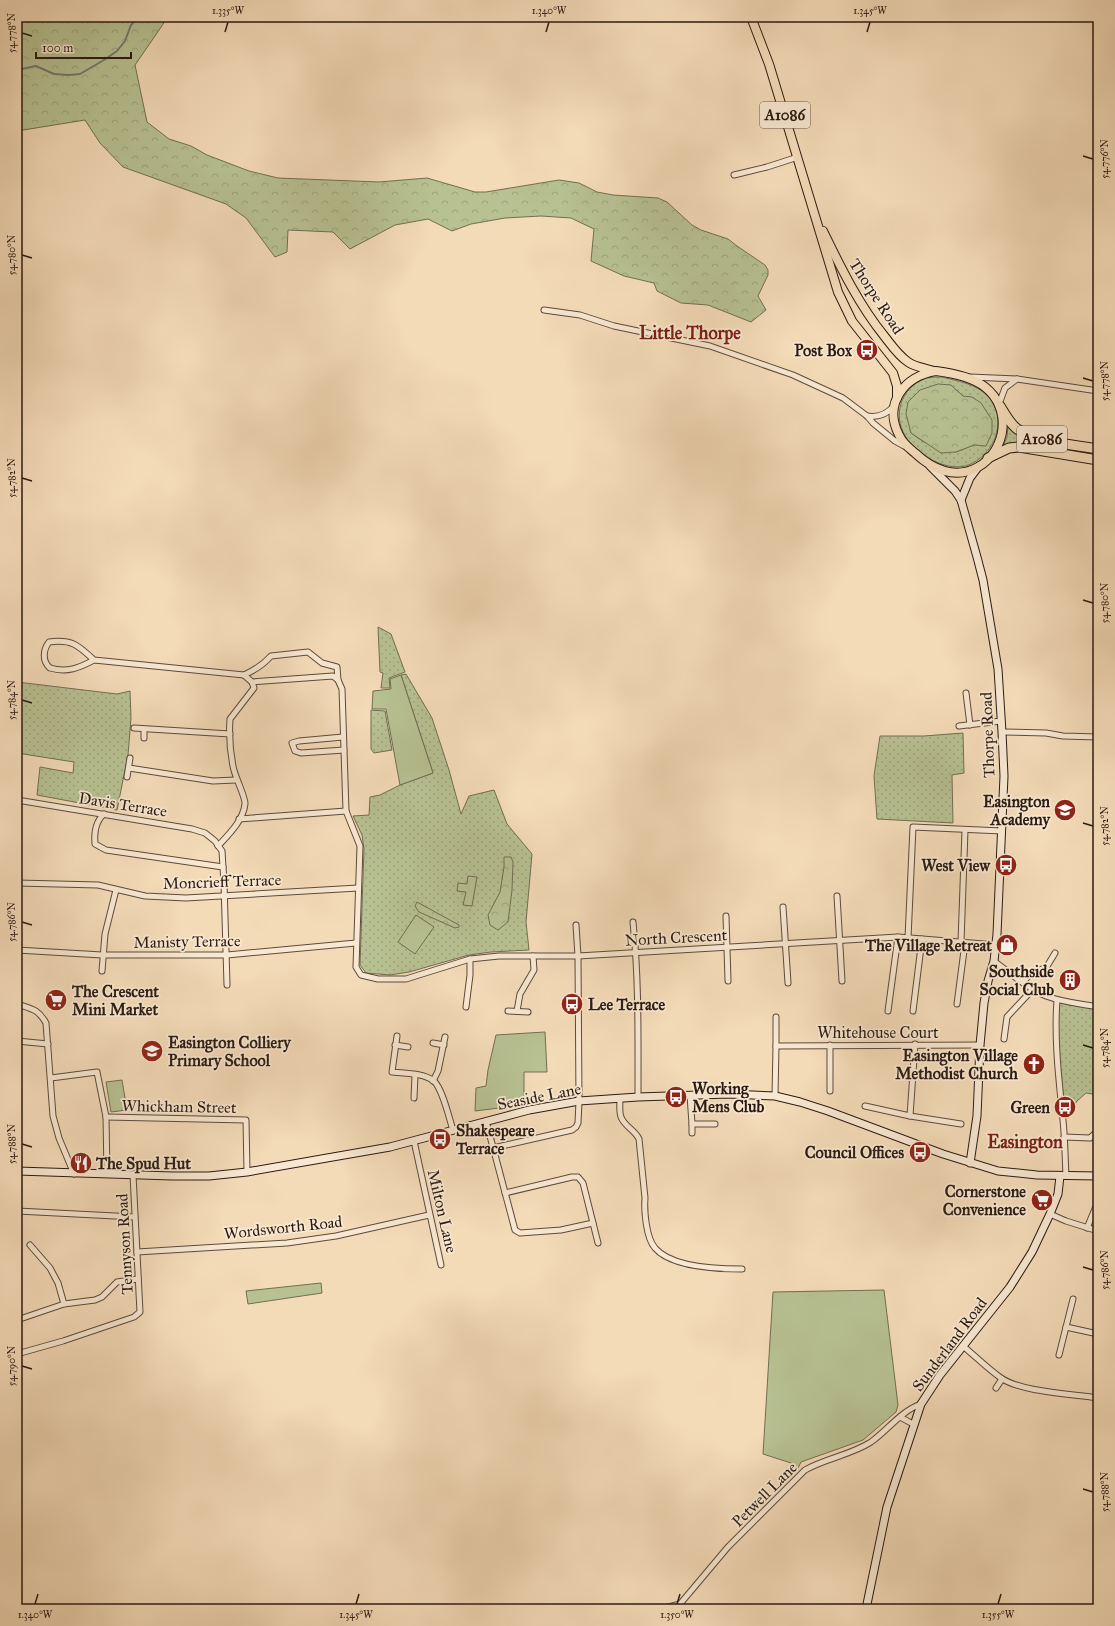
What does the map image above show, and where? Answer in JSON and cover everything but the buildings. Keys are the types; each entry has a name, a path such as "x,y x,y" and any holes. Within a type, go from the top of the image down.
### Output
{"highway":[{"name":"A1086","path":"999,405 1010,422 1022,433 1033,437 1098,449"},
{"name":"A1086","path":"988,458 1009,448 1019,447 1098,460"}],"main road":[{"name":"Thorpe Road","path":"751,17 769,64 838,292 852,321 893,373 897,386 896,402"},
{"name":"Thorpe Road","path":"814,215 855,294 895,350 915,366 936,371"},
{"path":"961,500 970,478 979,466 995,451 1002,435 1003,418 999,405 985,386 964,377 936,371 923,374 912,379 904,386 896,402 895,425 899,436 910,449 930,466 950,473 961,472 979,466"},
{"name":"Thorpe Road","path":"930,466 955,490 961,500 983,580 998,669 1002,732 1004,776 996,945 994,961 984,1002 980,1045 977,1116 970,1163"},
{"name":"Seaside Lane","path":"17,1171 74,1174 209,1176 247,1172 390,1147 529,1110 579,1101 638,1097 759,1094 775,1096 828,1111 970,1163 1011,1173 1063,1176 1098,1176"},
{"name":"Sunderland Road","path":"866,1609 887,1507 913,1424 921,1404 963,1346 1010,1288 1032,1252 1050,1214 1063,1176"}],"street":[{"path":"734,175 767,167 798,157"},
{"path":"544,310 580,315 614,326 710,346 798,377 843,398 867,416 873,423 895,441 910,449"},
{"path":"964,377 1017,379 1098,391"},
{"path":"999,405 1005,388 1017,379"},
{"path":"867,416 875,417 882,415 890,411 896,402"},
{"path":"94,660 76,644 57,641 49,642 46,645 44,661 50,668 62,670 71,670 94,660 244,675 255,671 271,656 308,652 322,663 337,667 338,680 342,689 346,812 360,846 356,943"},
{"path":"227,985 225,896 222,851 218,846 232,831 239,819 245,803 236,780 232,764 230,734 230,719 254,688 252,682 244,675"},
{"path":"252,682 333,676 338,680"},
{"path":"966,693 970,725"},
{"path":"959,726 1001,722"},
{"path":"134,728 230,734"},
{"path":"144,729 144,738"},
{"path":"1002,732 1046,733 1063,736 1098,736"},
{"path":"344,737 292,743 292,747 295,751 301,753 344,750"},
{"path":"127,777 130,758"},
{"path":"129,768 213,781 236,780"},
{"name":"Davis Terrace","path":"17,800 192,829 205,833 218,846"},
{"path":"239,819 346,812"},
{"path":"104,814 96,825 95,844 106,850 223,867"},
{"path":"908,938 913,828 1002,831"},
{"path":"957,1004 963,943 964,830"},
{"name":"Moncrieff Terrace","path":"17,883 98,885 145,896 186,898 358,888"},
{"path":"102,971 102,954 116,890"},
{"path":"837,896 842,981"},
{"path":"783,907 788,983"},
{"path":"726,916 728,981"},
{"path":"633,922 639,1013 638,1097"},
{"path":"493,1148 572,1130 578,1123 578,956 576,925"},
{"path":"888,1011 898,937"},
{"name":"North Crescent","path":"356,943 356,967 361,975 378,979 406,979 470,959 499,956 578,956 898,937 996,945"},
{"path":"913,1011 922,939"},
{"name":"Manisty Terrace","path":"17,950 102,954 227,955 356,943"},
{"path":"1024,982 1034,971 1046,968 1055,953"},
{"path":"517,1011 520,994 534,970 534,956"},
{"path":"466,1007 470,975 470,959"},
{"path":"994,961 1045,996 1058,1000 1098,1007"},
{"path":"1004,1039 1007,1017 1033,989"},
{"path":"1058,1000 1056,1021 1057,1064 1064,1137 1063,1176"},
{"path":"17,1004 34,1009 40,1014 46,1023 54,1116 59,1138 74,1174"},
{"path":"508,1011 528,1012"},
{"path":"775,1096 776,1017"},
{"path":"397,1036 392,1072 422,1076 433,1080 439,1088 453,1130"},
{"path":"433,1080 438,1071 445,1037"},
{"path":"17,1041 48,1044"},
{"path":"433,1043 444,1045"},
{"path":"910,1116 915,1044"},
{"name":"Whitehouse Court","path":"776,1046 915,1044 980,1045"},
{"path":"395,1045 408,1047"},
{"path":"830,1045 830,1091"},
{"path":"50,1078 97,1072 106,1117 107,1174"},
{"path":"414,1098 415,1075"},
{"path":"690,1095 692,1133"},
{"path":"620,1098 620,1116 623,1121 636,1133 639,1139 645,1198 645,1214 648,1233 654,1247 663,1255 700,1267 742,1269"},
{"path":"865,1106 910,1116 961,1124"},
{"name":"Whickham Street","path":"106,1117 246,1120 247,1172"},
{"path":"486,1121 515,1230 520,1233 561,1230 593,1223"},
{"path":"692,1124 715,1124"},
{"path":"1064,1137 1090,1138 1098,1131"},
{"name":"Milton Lane","path":"414,1141 441,1264"},
{"name":"Tennyson Road","path":"17,1354 63,1342 113,1325 134,1317 140,1312 134,1175"},
{"path":"505,1193 572,1177 578,1177 583,1183 598,1243"},
{"path":"1087,1228 1097,1204"},
{"path":"17,1211 135,1217"},
{"path":"1050,1214 1098,1231"},
{"name":"Wordsworth Road","path":"137,1252 287,1243 336,1236 430,1215"},
{"path":"30,1245 50,1268 58,1283 64,1304"},
{"path":"17,1320 64,1304 95,1300 102,1297 117,1282 138,1279"},
{"path":"1060,1354 1073,1299"},
{"path":"1066,1327 1098,1334"},
{"path":"963,1346 1002,1378 1011,1383 1028,1388 1098,1398"},
{"path":"996,1388 1002,1378"},
{"name":"Petwell Lane","path":"661,1609 680,1604 728,1547 805,1470 814,1465 858,1449 871,1441 915,1406 921,1404"},
{"path":"900,1417 913,1424"}],"green space":[{"path":"17,17 168,17 135,65 147,122 169,139 191,146 207,155 249,171 278,178 379,182 427,178 475,192 486,192 559,180 579,183 597,192 613,195 658,198 667,202 692,225 701,230 728,239 765,265 768,270 768,275 758,296 766,310 751,322 708,305 681,303 657,291 654,283 624,276 591,261 594,229 571,218 541,216 505,218 471,224 452,231 428,219 395,225 350,249 333,232 288,230 287,252 275,257 246,218 226,204 123,167 100,143 85,120 17,131"},
{"path":"942,377 977,388 987,396 994,405 997,416 998,427 990,448 971,464 962,467 952,467 942,464 923,454 908,440 900,424 900,407 907,392 912,386 927,378","holes":["950,385 963,396 974,445 956,452 924,442 911,433 908,403 913,398"]},
{"path":"938,384 951,385 963,396 972,397 981,403 992,420 992,433 986,446 974,445 956,452 941,453 911,433 906,414 908,402 920,390"},
{"path":"1008,426 1098,452 1098,457 1039,445 1015,444 1003,446 1007,437"},
{"path":"378,627 391,634 405,672 389,678 390,688 381,688 383,673 380,672"},
{"path":"406,674 432,718 449,770 461,814 469,796 494,790 507,824 532,854 526,922 529,950 469,955 409,972 390,975 366,973 360,965 364,849 362,835 353,816 369,815 370,797 380,795 400,785 433,773 401,675"},
{"path":"401,675 433,773 400,785 386,709 372,709 373,691 391,689 390,679"},
{"path":"17,682 117,694 130,691 131,718 128,755 117,810 37,795 40,767 73,773 74,762 17,753"},
{"path":"371,710 385,711 392,750 374,753 371,749"},
{"path":"963,733 964,773 952,775 953,823 877,819 874,776 880,736 924,736"},
{"path":"504,857 511,857 513,862 512,890 508,922 498,930 490,925 488,915 500,892"},
{"path":"468,876 477,877 472,906 463,905 466,892 457,891 458,883 467,884"},
{"path":"417,902 459,925 459,927 455,928 419,912 415,906"},
{"path":"416,915 434,927 415,954 398,942"},
{"path":"1057,1000 1098,1007 1098,1095 1086,1093 1077,1101 1071,1110 1062,1111 1057,1064"},
{"path":"545,1032 547,1072 524,1072 524,1105 475,1111 476,1088 486,1086 496,1035"},
{"path":"122,1080 127,1110 111,1112 106,1082"},
{"path":"321,1283 322,1293 248,1304 246,1291"},
{"path":"884,1290 898,1405 896,1412 863,1440 801,1462 798,1468 791,1463 763,1454 773,1292"}],"waterway":[{"path":"17,70 36,66 54,74 80,74 117,51 125,41 131,25 138,17"}],"place":[{"name":"Post Box","path":"867,350"},
{"name":"Easington Academy","path":"1065,810"},
{"name":"West View","path":"1006,865"},
{"name":"The Village Retreat","path":"1007,945"},
{"name":"Southside Social Club","path":"1070,980"},
{"name":"The Crescent Mini Market","path":"56,1000"},
{"name":"Lee Terrace","path":"572,1004"},
{"name":"Easington Colliery Primary School","path":"152,1051"},
{"name":"Easington Village Methodist Church","path":"1034,1064"},
{"name":"Working Mens Club","path":"676,1097"},
{"name":"Green","path":"1065,1107"},
{"name":"Shakespeare Terrace","path":"440,1139"},
{"name":"Council Offices","path":"920,1152"},
{"name":"The Spud Hut","path":"81,1163"},
{"name":"Cornerstone Convenience","path":"1042,1200"}],"district":[{"name":"Little Thorpe","path":"690,333"},
{"name":"Easington","path":"1025,1142"}]}
